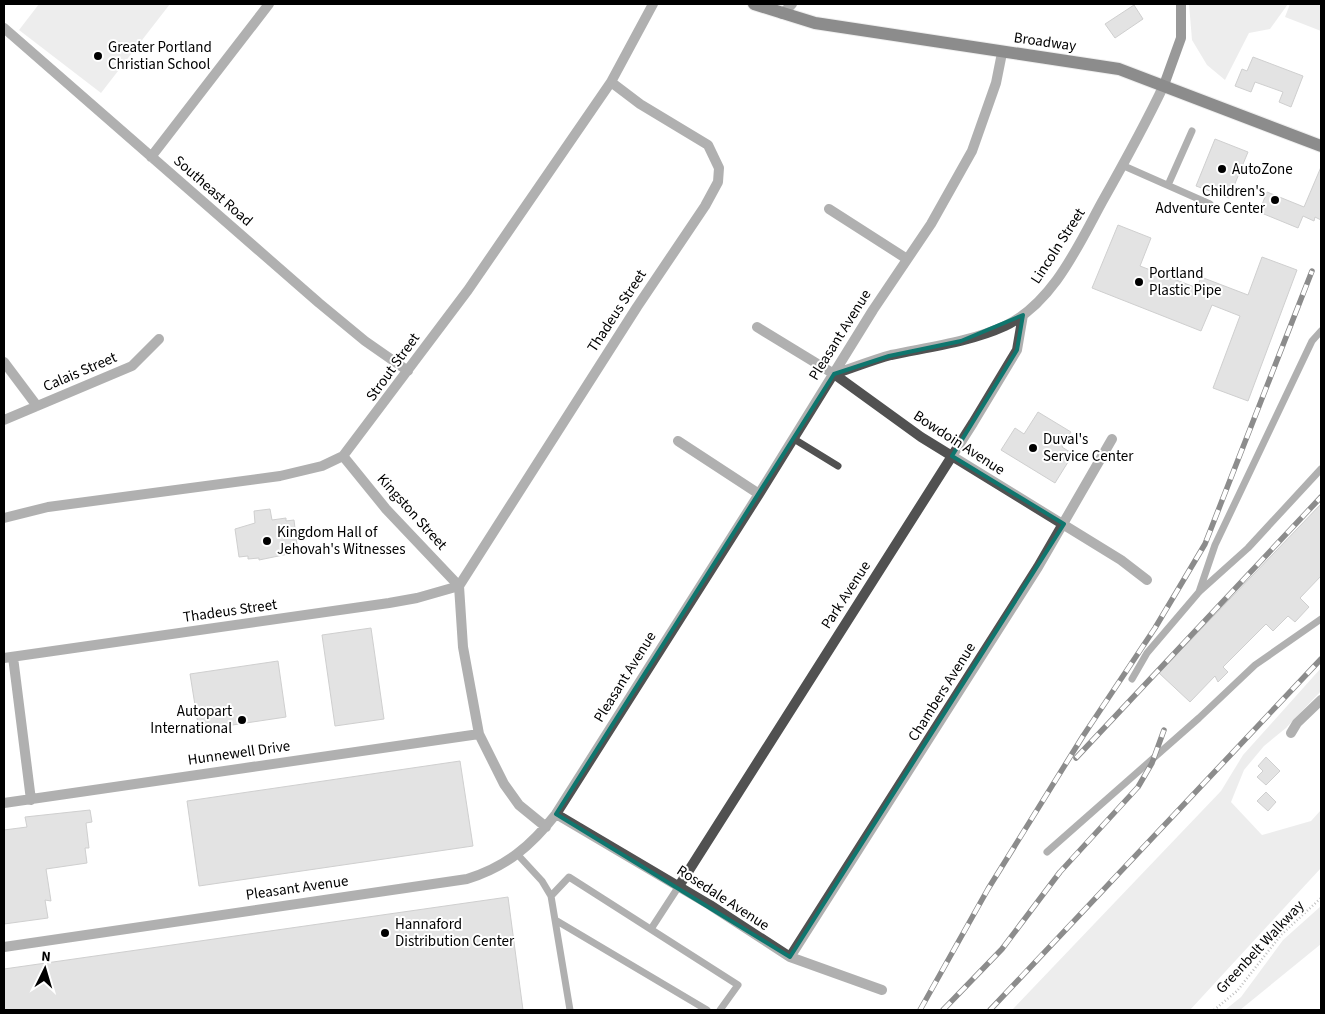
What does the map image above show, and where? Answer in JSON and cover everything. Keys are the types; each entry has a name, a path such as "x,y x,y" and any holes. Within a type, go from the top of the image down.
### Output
{"main road":[{"name":"Broadway","path":"754,4 782,14 824,24 1002,53 1119,69 1321,146"},
{"name":"Lincoln Street","path":"1164,85 1181,38 1181,4"}],"street":[{"path":"151,157 270,4"},
{"name":"Strout Street","path":"4,518 48,507 280,476 322,466 343,456 468,290 611,82 654,4"},
{"path":"782,14 792,4"},
{"name":"Southeast Road","path":"4,28 365,341 408,371"},
{"name":"Pleasant Avenue","path":"4,947 467,879 498,868 518,855 546,827 556,814 931,224 972,152 996,83 1002,53"},
{"name":"Thadeus Street","path":"8,658 389,603 417,598 459,586 642,300 705,206 718,182 719,168 708,145 640,104 611,82"},
{"name":"Lincoln Street","path":"834,374 889,356 961,341 1005,326 1036,304 1061,274 1124,166 1164,85"},
{"path":"829,209 907,259"},
{"name":"Park Avenue","path":"679,886 952,456 1016,350 1023,315"},
{"name":"Bowdoin Avenue","path":"757,327 834,374 921,437 1020,500 1064,524 1121,560 1147,580"},
{"name":"Calais Street","path":"4,420 132,366 159,339"},
{"path":"4,362 37,406"},
{"name":"Chambers Avenue","path":"790,957 1064,524 1112,438"},
{"path":"678,441 759,494"},
{"name":"Kingston Street","path":"343,456 386,509 459,586"},
{"path":"459,586 463,647 479,734 504,784 519,805 546,827"},
{"path":"8,658 31,800"},
{"path":"1291,733 1297,723 1321,700"},
{"name":"Hunnewell Drive","path":"4,803 479,734"},
{"name":"Rosedale Avenue","path":"556,814 679,886 790,957 882,990"}],"lane":[{"path":"1168,185 1192,131"},
{"path":"1124,166 1210,204"},
{"path":"1199,592 1215,546 1312,341 1321,331"},
{"path":"794,439 838,466"},
{"path":"1132,679 1147,653 1199,592 1248,548 1321,469"},
{"path":"1047,852 1199,718 1255,665 1321,619"},
{"path":"518,855 542,881 551,896 557,921 570,1010"},
{"path":"551,896 569,877 738,985 720,1010"},
{"path":"650,929 679,886"},
{"path":"557,921 707,1010"}],"path":[{"name":"Greenbelt Walkway","path":"1214,1010 1237,991 1281,935 1321,898"}],"highlighted area":[{"path":"1023,315 1017,350 952,456 1064,524 790,957 556,814 834,374 889,356 961,341"}],"shaded area":[{"name":"Greater Portland Christian School","path":"39,4 170,4 101,93 19,30"},
{"path":"1189,4 1288,4 1270,29 1249,33 1225,80 1207,65 1192,40"},
{"path":"1290,4 1321,4 1321,31 1285,17"},
{"path":"1321,668 1321,691 1286,728 1264,746 1244,770 1231,802 1262,835 1311,821 1321,810 1321,868 1190,1010 1012,1010 1221,791 1243,755"},
{"path":"1321,906 1321,944 1240,1010 1225,1010 1241,997 1283,940"}],"building":[{"path":"1134,5 1143,19 1115,38 1105,24"},
{"path":"1253,57 1303,76 1291,107 1279,102 1283,92 1255,82 1251,92 1235,86 1242,69 1247,71"},
{"name":"AutoZone","path":"1215,139 1248,152 1229,198 1196,186"},
{"name":"Children's Adventure Center","path":"1321,167 1321,220 1315,217 1314,221 1303,216 1298,228 1259,212 1267,192 1304,207"},
{"path":"1118,225 1151,238 1140,266 1197,288 1201,277 1248,295 1262,257 1297,270 1248,401 1213,388 1240,316 1212,305 1201,331 1092,288"},
{"name":"Duval's Service Center","path":"1038,412 1071,432 1062,447 1073,454 1055,483 1001,450 1015,428 1024,434"},
{"path":"1321,504 1321,576 1300,598 1309,607 1295,622 1288,616 1273,631 1266,624 1223,667 1228,672 1218,682 1215,676 1190,702 1159,673"},
{"name":"Kingdom Hall of Jehovah's Witnesses","path":"270,509 272,520 286,518 286,521 294,520 298,552 259,560 259,558 248,559 248,556 239,557 235,529 255,523 254,511"},
{"path":"371,628 384,719 335,726 322,635"},
{"path":"278,661 286,717 199,730 190,674"},
{"path":"1266,757 1280,771 1266,785 1257,777 1263,771 1258,766"},
{"path":"460,761 473,846 199,886 187,801"},
{"path":"1266,792 1276,802 1268,811 1257,801"},
{"path":"90,810 92,822 86,823 89,848 85,848 87,863 46,869 51,901 45,900 48,918 4,924 4,830 27,827 25,817"},
{"name":"Hannaford Distribution Center","path":"508,897 523,1010 4,1010 4,969"}],"railway":[{"path":"920,1010 988,889 1083,736 1155,628 1205,544 1312,271"},
{"path":"1076,758 1321,497"},
{"path":"990,1010 1321,659"},
{"path":"943,1010 1002,949 1060,872 1138,787 1152,763 1164,730"}],"place":[{"name":"Greater Portland Christian School","path":"98,56"},
{"name":"AutoZone","path":"1222,169"},
{"name":"Children's Adventure Center","path":"1275,200"},
{"name":"Portland Plastic Pipe","path":"1139,282"},
{"name":"Duval's Service Center","path":"1033,448"},
{"name":"Kingdom Hall of Jehovah's Witnesses","path":"267,541"},
{"name":"Autopart International","path":"242,720"},
{"name":"Hannaford Distribution Center","path":"385,933"}]}
